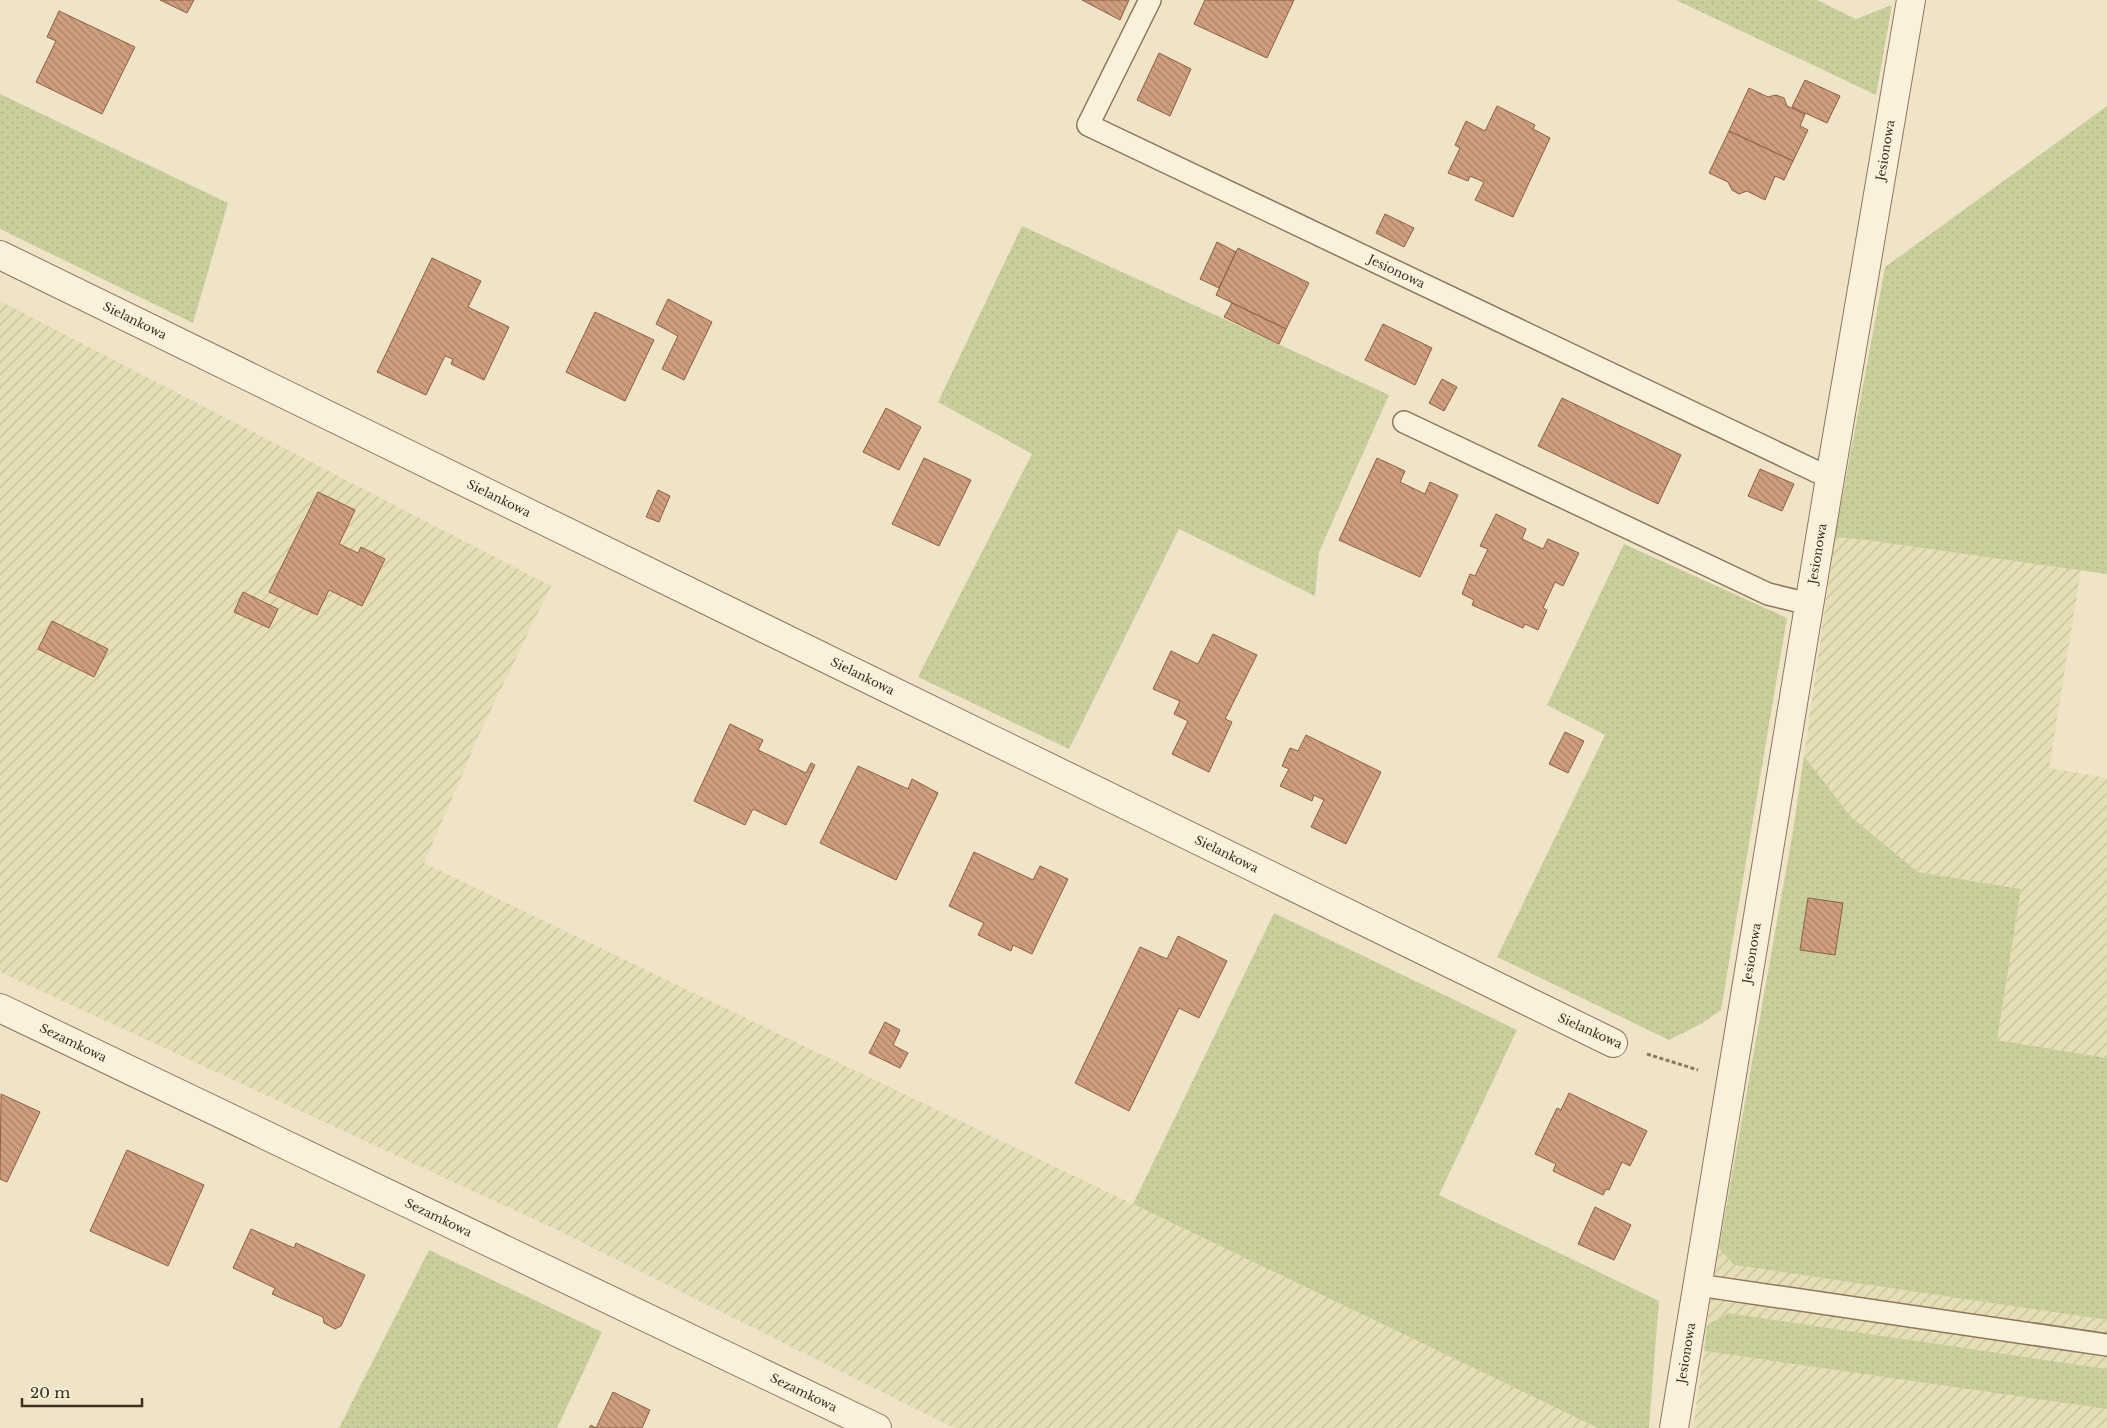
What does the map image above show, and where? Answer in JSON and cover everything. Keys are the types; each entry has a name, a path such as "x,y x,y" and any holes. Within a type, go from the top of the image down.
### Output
{"street":[{"name":"Jesionowa","path":"1674,1428 1809,604 1911,0"},
{"name":"Sielankowa","path":"0,255 1613,1043"},
{"name":"Sezamkowa","path":"0,1008 877,1428"}],"lane":[{"name":"Jesionowa","path":"1150,0 1088,125 1830,478"},
{"path":"1404,422 1768,594 1809,604"},
{"path":"1698,1285 2107,1345"}],"path":[{"name":"Sielankowa","path":"1613,1043 1731,1080"}],"shaded area":[{"path":"0,301 551,586 483,726 424,863 1598,1428 954,1428 555,1229 0,972"},
{"path":"1835,537 2081,570 2049,768 2107,778 2107,1058 1997,1040 2021,889 1918,872 1851,817 1804,756"},
{"path":"1719,1248 1734,1265 2107,1320 2107,1369 1728,1313 1707,1325"},
{"path":"1704,1351 2107,1409 2107,1428 1693,1428"}],"green space":[{"path":"1676,0 1817,0 1856,19 1892,5 1876,95"},
{"path":"0,94 228,203 193,323 0,229"},
{"path":"2107,106 2107,574 1835,537 1885,267"},
{"path":"1022,226 1389,395 1319,552 1315,596 1179,529 1069,749 918,677 1032,454 938,402"},
{"path":"1624,544 1787,618 1721,1010 1701,1024 1669,1040 1497,957 1605,735 1547,705"},
{"path":"1804,756 1851,817 1918,872 2021,889 1997,1040 2107,1058 2107,1320 1734,1265 1719,1248 1793,831"},
{"path":"1274,913 1517,1030 1439,1195 1659,1301 1649,1428 1598,1428 1133,1204"},
{"path":"429,1250 602,1332 557,1428 339,1428"},
{"path":"1728,1313 2107,1369 2107,1409 1704,1351 1707,1325"}],"building":[{"path":"160,0 194,0 187,13"},
{"path":"1082,0 1129,0 1120,20"},
{"path":"1205,0 1294,0 1267,58 1194,24"},
{"path":"59,11 135,47 102,114 36,82 56,41 47,37"},
{"path":"1159,53 1191,69 1170,116 1137,100"},
{"path":"1805,80 1840,96 1827,123 1792,107"},
{"path":"1749,88 1768,97 1776,95 1784,98 1787,106 1805,114 1800,126 1808,130 1793,161 1729,131"},
{"path":"1497,106 1535,125 1533,129 1550,138 1513,217 1475,200 1484,182 1470,176 1468,181 1448,173 1460,148 1455,145 1466,121 1485,131"},
{"path":"1729,131 1793,161 1784,180 1775,176 1765,200 1747,191 1739,194 1732,190 1728,182 1709,173"},
{"path":"1385,214 1414,228 1404,247 1376,233"},
{"path":"1217,242 1236,252 1219,288 1200,279"},
{"path":"1238,248 1309,283 1286,329 1216,295"},
{"path":"432,258 481,281 468,307 509,327 484,380 451,364 453,359 445,356 426,395 377,372"},
{"path":"668,299 712,322 684,380 662,369 678,336 656,324"},
{"path":"1232,303 1286,329 1279,344 1224,317"},
{"path":"595,312 654,340 625,401 566,372"},
{"path":"1383,324 1432,348 1415,385 1365,360"},
{"path":"1442,379 1457,387 1444,411 1429,403"},
{"path":"1562,398 1681,455 1658,504 1538,446"},
{"path":"886,408 921,427 899,470 863,452"},
{"path":"924,458 971,480 939,546 892,524"},
{"path":"1377,458 1405,471 1400,482 1425,494 1430,482 1458,495 1420,577 1339,540"},
{"path":"1760,469 1794,484 1782,511 1748,496"},
{"path":"658,490 670,496 659,522 646,517"},
{"path":"318,492 355,510 339,544 358,553 361,547 385,559 362,606 329,590 317,615 269,592"},
{"path":"1496,514 1526,529 1522,539 1543,549 1548,539 1579,553 1563,586 1555,582 1543,608 1547,610 1538,630 1525,624 1523,628 1472,605 1474,600 1462,594 1470,574 1475,576 1488,549 1480,546"},
{"path":"243,592 278,609 269,628 234,612"},
{"path":"52,621 108,649 94,677 38,649"},
{"path":"1213,634 1257,655 1225,719 1232,722 1209,772 1172,754 1188,721 1174,714 1180,701 1153,689 1171,651 1198,664"},
{"path":"730,724 763,740 758,750 806,773 811,763 815,765 786,825 753,809 745,825 694,801"},
{"path":"1565,732 1584,741 1568,773 1549,764"},
{"path":"1306,735 1381,772 1346,844 1311,827 1324,800 1314,795 1312,801 1280,786 1289,769 1282,766 1290,748 1298,751"},
{"path":"858,766 908,789 912,779 938,793 896,880 820,843"},
{"path":"974,852 1033,880 1040,866 1068,879 1032,954 1013,945 1011,951 978,935 984,923 949,906"},
{"path":"1808,898 1843,903 1835,955 1800,950"},
{"path":"1178,936 1227,961 1199,1018 1179,1008 1129,1111 1075,1083 1140,947 1167,959"},
{"path":"885,1022 900,1030 893,1045 908,1053 900,1068 869,1053"},
{"path":"1569,1093 1647,1131 1630,1166 1622,1162 1609,1190 1606,1189 1603,1195 1553,1171 1556,1164 1535,1154 1557,1108 1561,1110"},
{"path":"1,1094 40,1112 7,1182 0,1179"},
{"path":"127,1150 204,1185 168,1266 90,1231"},
{"path":"1595,1207 1631,1225 1614,1260 1578,1244"},
{"path":"251,1229 294,1248 296,1243 365,1275 341,1326 335,1329 324,1323 323,1317 272,1294 275,1288 233,1268"},
{"path":"613,1392 650,1410 642,1428 596,1428"}]}
